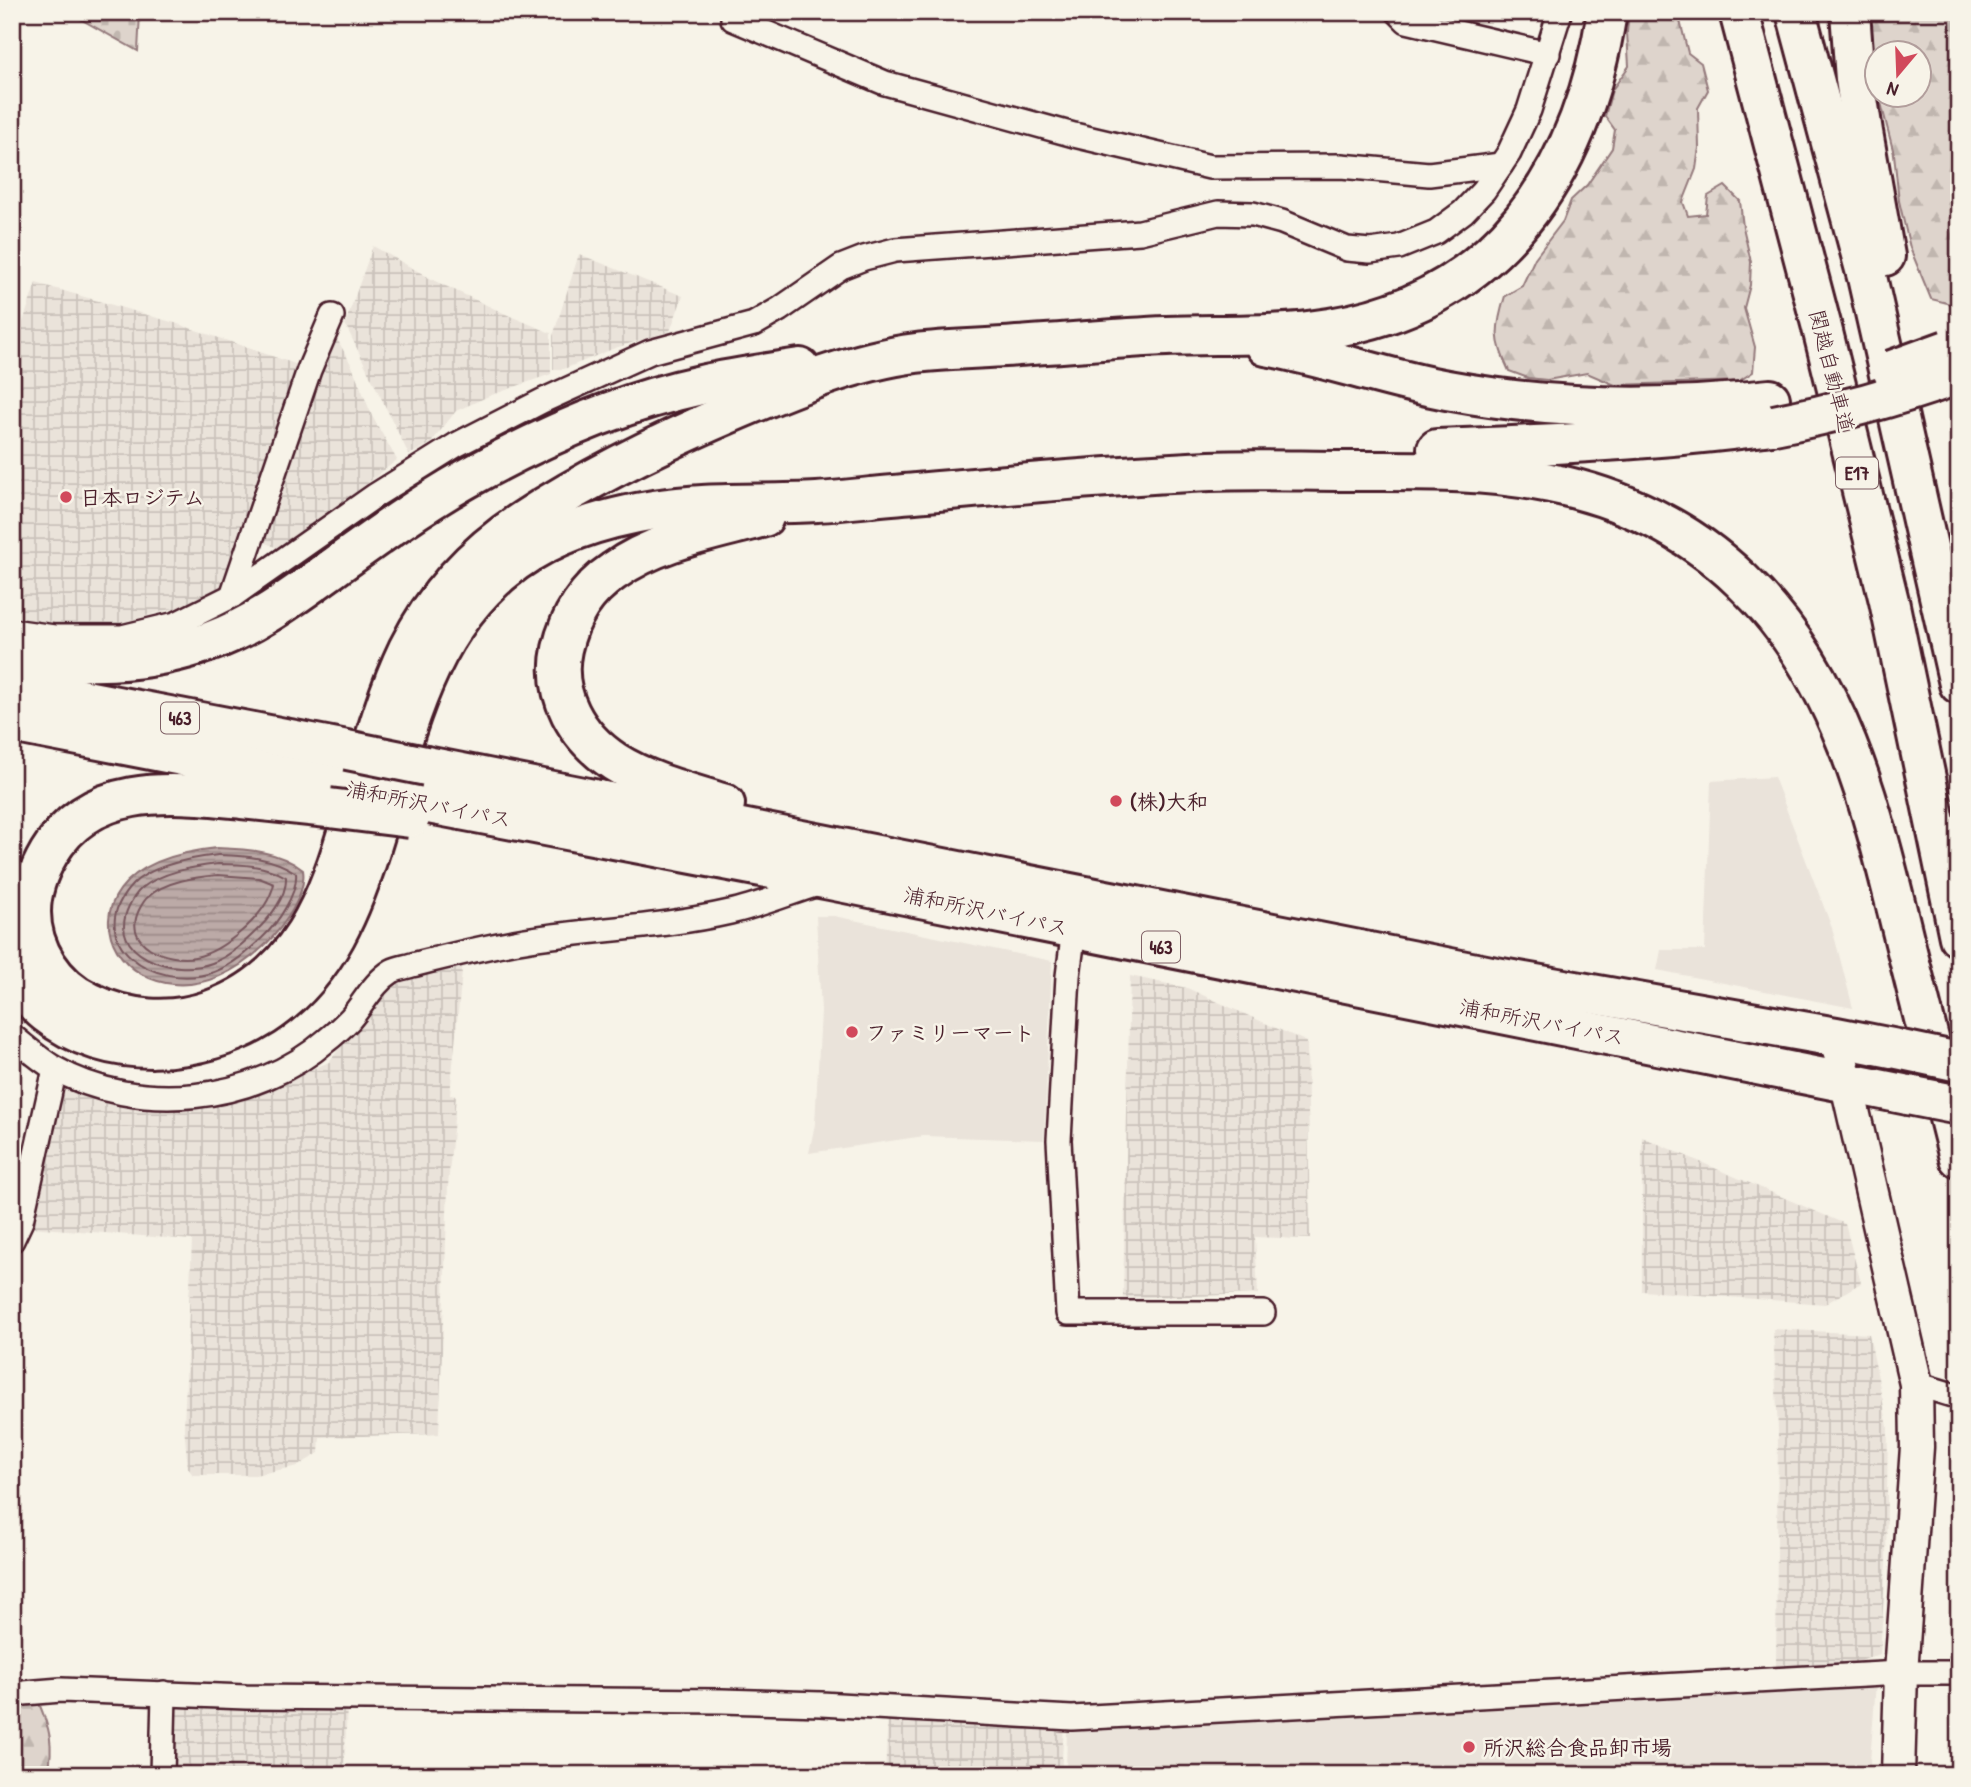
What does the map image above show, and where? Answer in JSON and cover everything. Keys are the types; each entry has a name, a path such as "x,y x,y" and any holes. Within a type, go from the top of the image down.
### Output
{"highway":[{"path":"12,656 104,662 143,658 213,640 272,610 463,480 548,436 646,400 699,385 814,365 914,354 1166,336 1290,333 1326,329 1357,323 1418,304 1443,290 1495,251 1538,199 1572,137 1585,102 1596,67 1607,12"},
{"name":"関越自動車道","path":"1739,12 1821,324 1889,601 1959,937"},
{"name":"E17","path":"1796,12 1867,277 1959,684"},
{"path":"1850,12 1855,79 1880,231 1959,624"},
{"path":"1166,336 1216,339 1277,348 1444,390 1525,402 1588,407 1711,406 1772,412"},
{"path":"333,797 140,795 113,800 90,811 54,843 34,886 30,910 33,934 43,959 74,995 98,1007 124,1015 176,1019 227,1004 250,991 281,965 312,925 338,866 382,718 405,655 439,597 461,571 490,544 572,490 687,432 818,378 861,365 914,354"},
{"path":"12,971 44,1012 66,1026 122,1045 152,1049 179,1048 233,1033 283,1003 303,985 321,961 351,906 409,722 421,689 450,628 496,577 520,558 549,541 581,528 656,509 702,504 816,502 1058,481 1215,471 1427,449 1617,441 1716,433 1909,365 1955,361"},
{"path":"1215,471 1464,471 1552,483 1632,507 1707,550 1742,580 1797,645 1819,681 1843,734 1864,790 1887,871 1959,1158"},
{"path":"816,502 663,545 635,557 612,572 590,592 576,612 566,634 560,660 560,683 577,726 592,744 616,763 653,780 904,859"},
{"name":"浦和所沢バイパス","path":"12,686 347,750 416,795 640,844 1959,1105"},
{"name":"浦和所沢バイパス","path":"12,723 333,797 416,795 904,859 1496,977 1836,1037 1959,1062"}],"street":[{"path":"1398,12 1407,21 1548,54"},
{"path":"12,631 54,637 122,636 176,624 232,596 376,495 456,445 542,401 650,352 754,324 841,267 864,258 895,250 1140,232 1218,213 1253,214 1282,222 1348,248 1370,251 1399,247 1445,226 1484,190 1509,153 1529,110 1560,12"},
{"path":"733,19 885,83 1074,135 1210,167 1341,166 1429,174 1501,165"},
{"path":"232,596 309,370 332,316"},
{"path":"12,1036 55,1069 94,1085 132,1095 205,1095 240,1087 301,1060 326,1042 349,1020 374,988 393,971 471,949 731,912 830,880"},
{"path":"1074,929 1068,976 1059,1140 1069,1313 1263,1313"},
{"path":"1836,1037 1916,1384 1917,1447 1901,1673 1898,1775"},
{"path":"12,1240 21,1221 55,1069"},
{"path":"1916,1384 1959,1397"},
{"path":"12,1694 61,1690 246,1697 722,1701 1072,1718 1901,1673 1959,1673"},
{"path":"162,1775 164,1693"}],"shaded area":[{"path":"373,246 437,282 551,333 551,374 456,411 430,444 409,455 345,324"},
{"path":"579,254 683,296 670,331 615,348 564,369 553,369 553,336"},
{"path":"36,283 175,323 304,367 230,583 197,602 120,623 91,626 12,619 12,355"},
{"path":"336,337 352,366 372,416 397,460 282,550 261,541 311,391"},
{"path":"1774,777 1832,928 1853,1008 1657,970 1661,950 1705,950 1711,781"},
{"path":"816,916 834,916 1052,961 1044,1140 924,1136 809,1153 815,1124 821,1011"},
{"path":"463,961 450,1095 456,1096 448,1186 439,1434 320,1437 319,1453 298,1466 255,1475 193,1475 188,1468 184,1427 192,1240 30,1227 62,1084 266,1089 329,1062 384,990 399,977"},
{"path":"1130,976 1187,988 1307,1042 1310,1239 1255,1237 1258,1294 1123,1298"},
{"path":"1642,1137 1845,1224 1861,1283 1825,1304 1642,1291"},
{"path":"1773,1329 1869,1334 1888,1427 1886,1562 1880,1654 1852,1664 1776,1666 1778,1430"},
{"name":"所沢総合食品卸市場","path":"1876,1683 1869,1775 1066,1775 1067,1728"},
{"path":"177,1704 347,1706 344,1775 174,1775"},
{"path":"888,1715 1064,1725 1061,1775 885,1775"}],"green space":[{"path":"68,12 140,13 138,51"},
{"path":"1629,12 1676,12 1688,53 1701,63 1708,90 1698,108 1699,148 1696,169 1683,202 1688,216 1706,214 1708,196 1725,186 1740,201 1751,262 1750,285 1744,308 1755,347 1753,372 1739,381 1615,385 1587,373 1547,380 1528,378 1509,371 1501,351 1498,326 1505,296 1522,286 1535,258 1563,221 1571,200 1587,185 1612,148 1615,130 1605,116 1612,90 1629,66"},
{"path":"1870,12 1959,12 1959,306 1931,299 1910,248 1899,201 1894,154 1882,108 1932,108 1932,38 1869,38"},
{"path":"38,1701 50,1737 48,1775 12,1775 12,1705"}],"water":[{"path":"217,848 251,850 274,855 303,870 301,890 292,910 266,944 219,976 176,984 141,974 117,950 109,920 120,889 155,863"}],"place":[{"name":"日本ロジテム","path":"66,497"},
{"name":"(株)大和","path":"1116,801"},
{"name":"ファミリーマート","path":"852,1032"},
{"name":"所沢総合食品卸市場","path":"1469,1747"}]}
